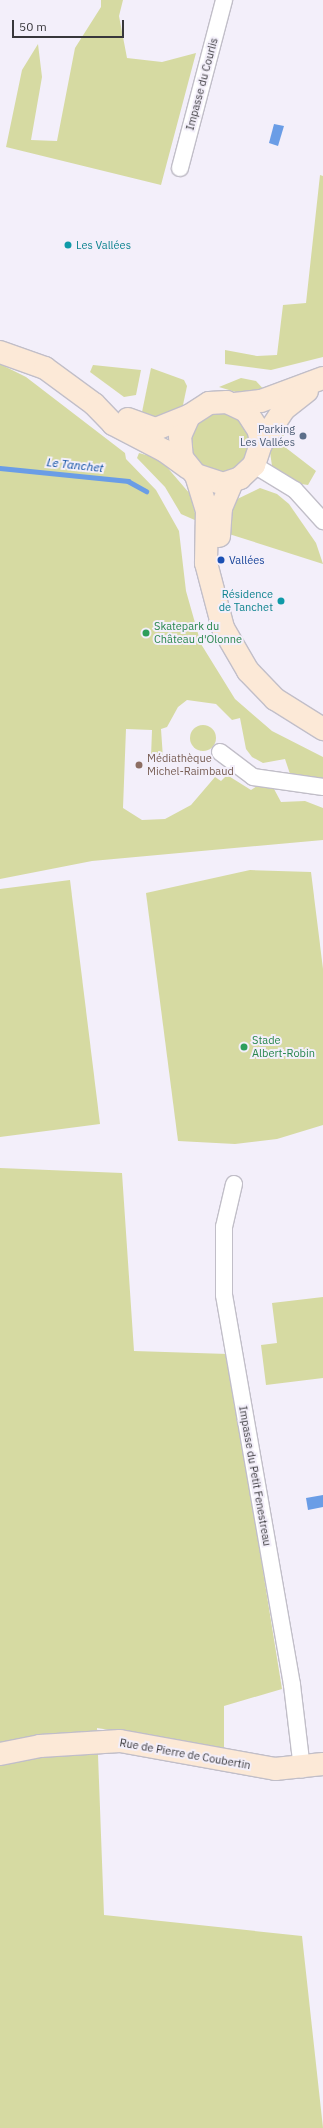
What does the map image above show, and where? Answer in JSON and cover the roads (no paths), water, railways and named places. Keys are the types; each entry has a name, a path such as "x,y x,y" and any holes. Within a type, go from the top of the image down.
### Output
{"main road":[{"path":"0,352 45,368 94,404 123,431 165,451 192,472 213,483 232,482"},
{"path":"94,404 156,429 189,416 209,403 235,404 261,401 323,378"},
{"path":"212,586 221,508 232,482 254,465 261,444 284,409 323,378"},
{"path":"235,404 254,420 261,444"},
{"path":"189,416 180,441 207,510 206,563 223,628 248,671 275,699 323,729"},
{"name":"Rue de Pierre de Coubertin","path":"0,1754 40,1746 120,1741 227,1763 313,1767"}],"street":[{"name":"Impasse du Courlis","path":"180,168 224,0"},
{"path":"254,465 295,490 323,521"},
{"path":"220,752 253,777 323,787"},
{"name":"Impasse du Petit Fenestreau","path":"234,1184 224,1226 224,1295 292,1685 313,1767"}],"water":[{"path":"274,124 284,126 278,146 269,143"},
{"path":"323,1495 323,1507 308,1510 306,1498"}],"waterway":[{"name":"Le Tanchet","path":"0,468 128,481 146,491"}],"place":[{"name":"Les Vallées","path":"68,245"},
{"name":"Parking Les Vallées","path":"303,436"},
{"name":"Vallées","path":"221,560"},
{"name":"Résidence de Tanchet","path":"281,601"},
{"name":"Skatepark du Château d'Olonne","path":"146,633"},
{"name":"Médiathèque Michel-Raimbaud","path":"139,765"},
{"name":"Stade Albert-Robin","path":"244,1047"}]}
